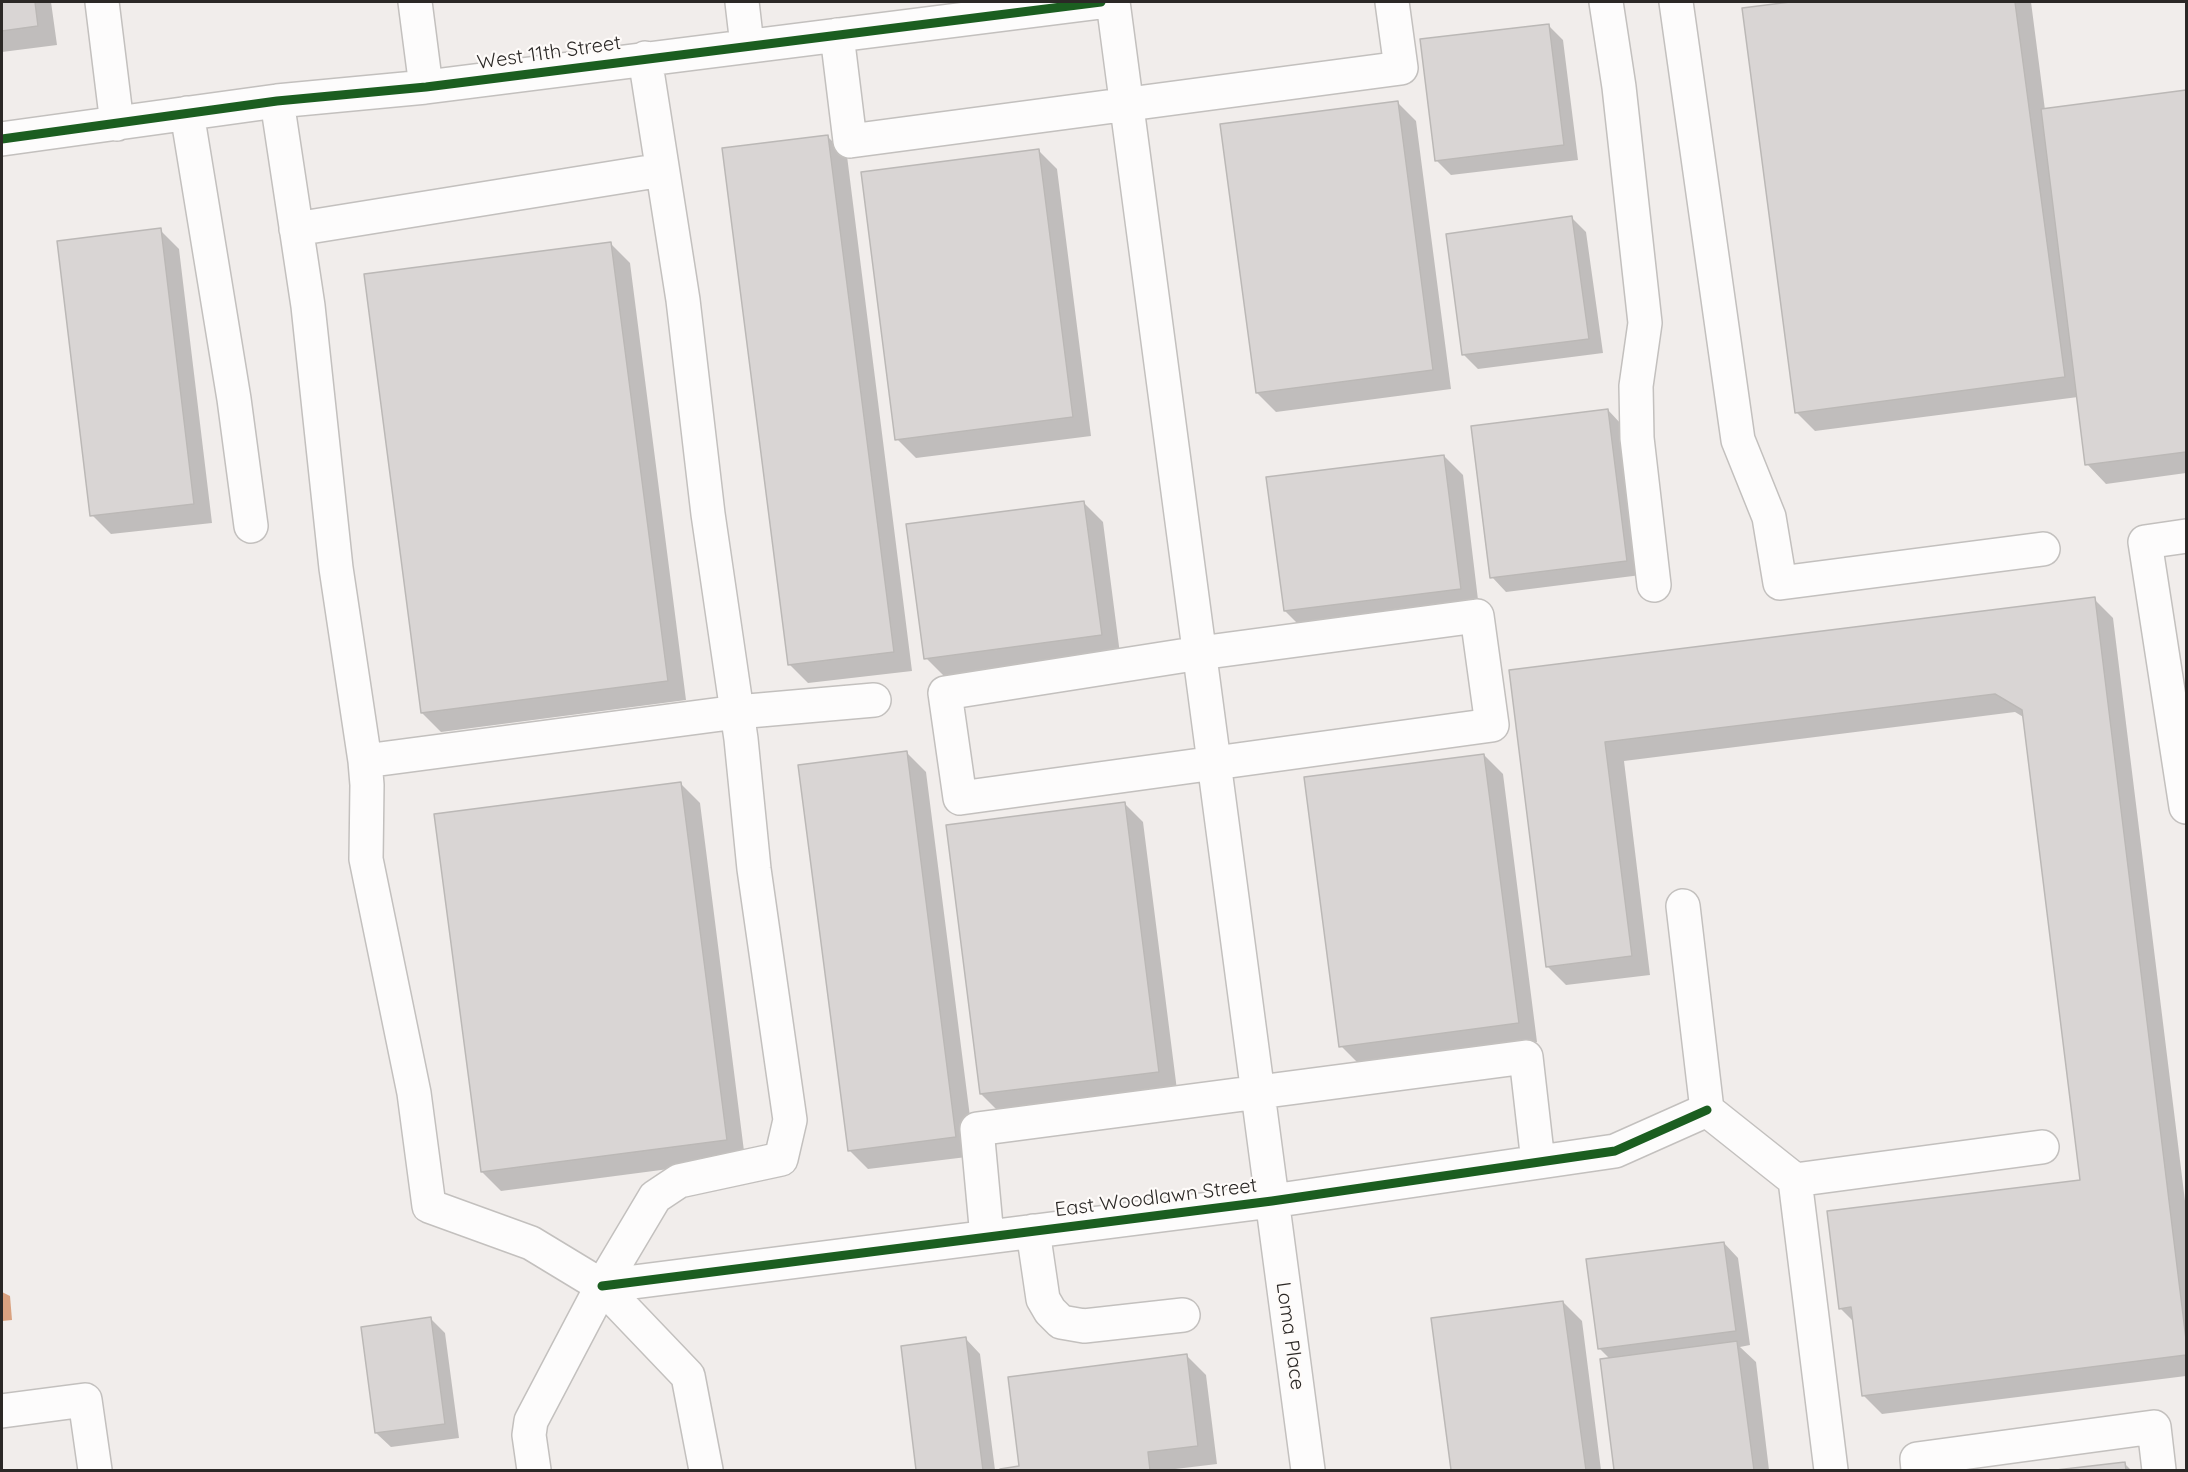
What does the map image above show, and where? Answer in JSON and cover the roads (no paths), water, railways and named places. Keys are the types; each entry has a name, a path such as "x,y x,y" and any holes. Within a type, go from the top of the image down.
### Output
{"street":[{"path":"102,2 117,124"},
{"path":"415,2 426,87"},
{"path":"742,2 747,45"},
{"name":"West 11th Street","path":"2,139 277,101 426,87 1101,2"},
{"name":"Loma Place","path":"1113,2 1308,1470"},
{"path":"837,35 850,141 1401,68 1392,2"},
{"path":"1606,2 1645,323 1636,386 1637,438 1654,585"},
{"path":"1676,2 1738,440 1769,517 1780,583 2043,549"},
{"path":"534,1470 529,1435 531,1421 602,1286 655,1197 679,1181 782,1159 790,1120 754,869 737,712 708,514 683,300 645,58"},
{"path":"277,101 308,306 336,568 365,761 366,858 414,1093 429,1206 531,1243 602,1286 688,1376 706,1470"},
{"path":"187,113 234,399 251,525"},
{"path":"296,229 662,170"},
{"path":"2187,536 2145,542 2187,807"},
{"path":"1477,616 1492,725 960,798 945,693 1200,653 1477,616"},
{"path":"365,761 737,712 874,700"},
{"path":"1683,906 1707,1110 1795,1180 1831,1470"},
{"path":"987,1237 977,1129 1526,1057 1538,1162"},
{"name":"East Woodlawn Street","path":"602,1286 1272,1201 1615,1151 1707,1110"},
{"path":"1795,1180 2042,1147"},
{"path":"1033,1232 1043,1299 1050,1311 1061,1322 1084,1326 1183,1315"},
{"path":"2,1411 85,1400 95,1470"},
{"path":"1918,1470 1917,1459 2154,1427 2159,1470"}]}
